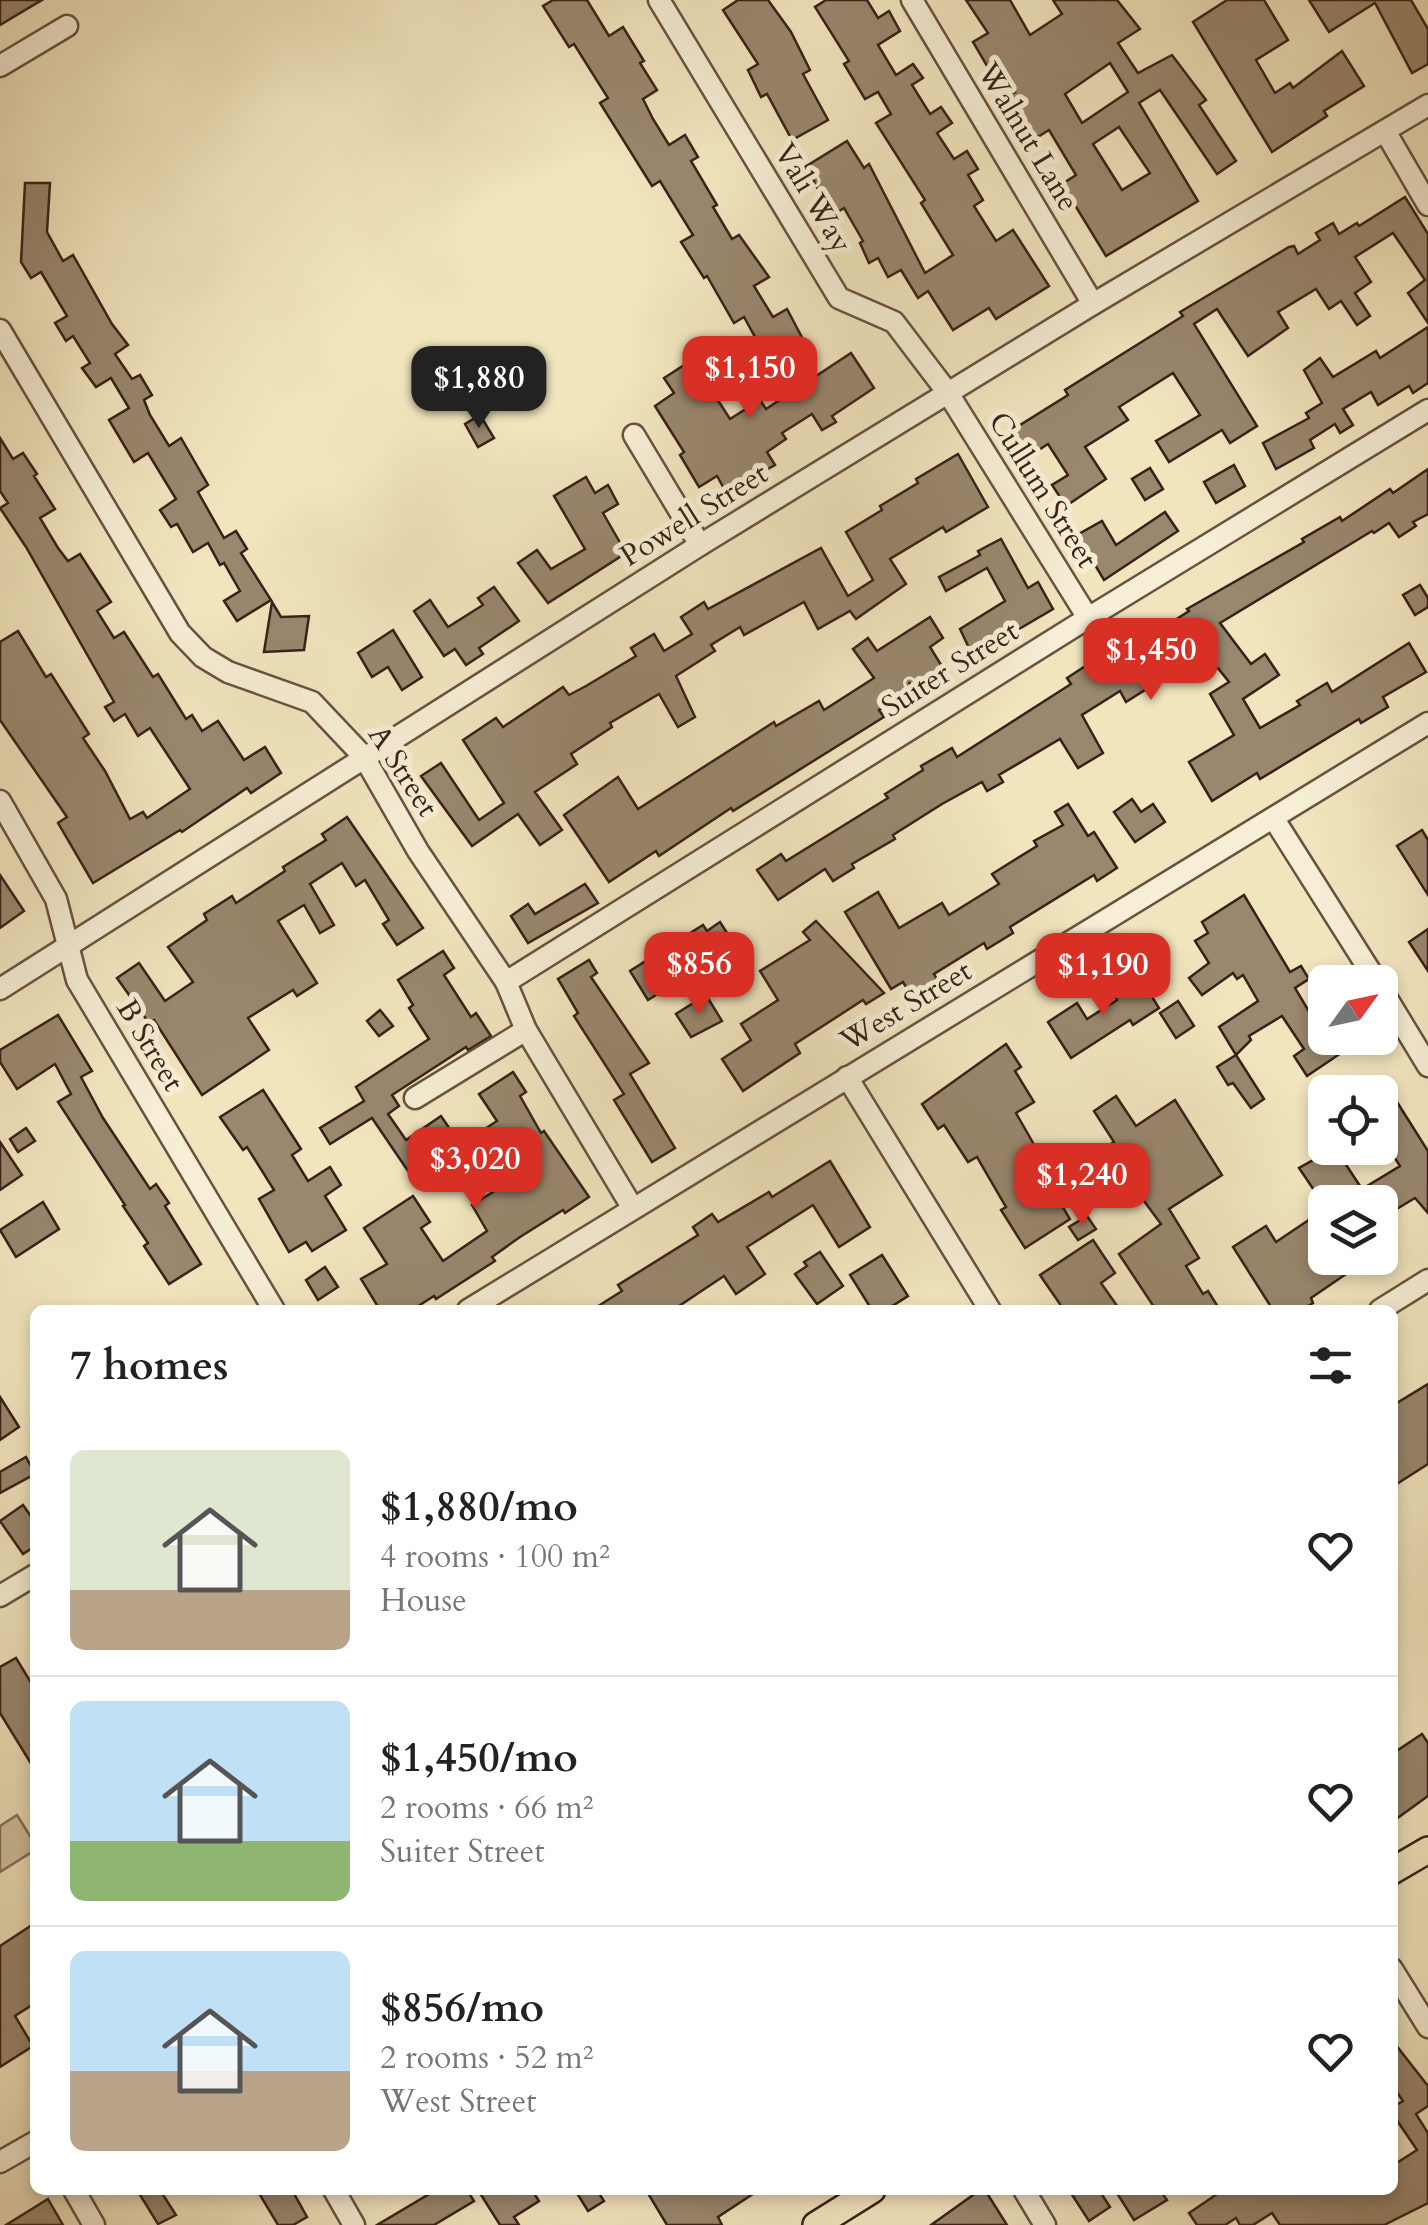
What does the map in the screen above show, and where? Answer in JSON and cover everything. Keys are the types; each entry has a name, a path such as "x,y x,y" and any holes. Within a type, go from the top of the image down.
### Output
{"main road":[{"path":"1398,1868 1428,1850"},
{"path":"816,2225 864,2195"}],"street":[{"name":"Vali Way","path":"659,0 840,298 894,322 948,393"},
{"name":"Walnut Lane","path":"912,0 1093,304"},
{"path":"0,66 67,26"},
{"name":"Powell Street","path":"0,990 700,545 1428,105"},
{"path":"1385,131 1428,205"},
{"name":"A Street","path":"0,330 180,633 203,657 228,672 312,702 364,757 418,851 506,982 526,1030 632,1208"},
{"name":"Cullum Street","path":"948,393 1088,618"},
{"name":"Suiter Street","path":"506,982 1428,410"},
{"path":"634,435 700,545"},
{"name":"West Street","path":"476,1305 1428,724"},
{"name":"B Street","path":"0,800 56,899 76,980 271,1305"},
{"path":"1274,819 1366,965"},
{"path":"1398,1016 1428,1066"},
{"path":"415,1098 526,1030"},
{"path":"847,1077 987,1305"},
{"path":"1388,1305 1428,1280"},
{"path":"0,1596 30,1578"},
{"path":"1398,1979 1428,2027"},
{"path":"0,2162 30,2145"},
{"path":"77,2195 94,2225"},
{"path":"337,2195 354,2225"},
{"path":"1027,2195 1045,2225"}],"shaded area":[{"path":"17,1815 30,1836 30,1853 0,1872 0,1826"}],"building":[{"path":"0,0 42,0 0,25"},
{"path":"553,0 587,0 609,36 623,27 657,90 643,99 653,119 669,145 685,135 698,157 691,161 717,205 713,207 732,239 739,235 769,277 754,286 773,317 787,309 806,345 771,366 744,317 734,323 707,276 704,278 681,242 693,235 660,181 652,186 600,103 608,98 574,44 569,47 543,6"},
{"path":"738,0 768,0 791,32 810,70 803,74 828,120 792,140 767,94 761,97 748,70 758,64 723,10"},
{"path":"826,0 867,0 878,18 889,11 900,31 878,45 896,75 913,64 923,78 912,85 930,114 941,107 952,123 937,133 954,159 967,151 978,169 968,175 983,200 974,206 996,241 1013,230 1049,286 996,319 989,308 953,330 928,291 918,298 901,270 888,277 878,258 869,263 860,243 863,241 844,208 833,215 805,167 847,141 864,168 869,164 925,273 953,255 921,203 925,200 876,123 891,114 878,92 865,99 844,64 849,61 815,7"},
{"path":"966,0 1010,0 1030,35 1062,14 1053,0 1117,0 1140,29 1118,43 1138,73 1172,55 1206,100 1199,105 1236,161 1217,174 1160,90 1139,103 1198,201 1106,256 1062,184 1076,175 1049,130 1033,140 1003,99 1015,92 998,66 990,71 973,42 988,33","holes":["1110,63 1128,92 1082,123 1065,94","1119,127 1150,173 1122,190 1093,144"]},
{"path":"1227,0 1264,0 1288,40 1256,60 1275,93 1290,83 1293,88 1342,51 1364,86 1324,111 1327,116 1272,152 1193,22"},
{"path":"1309,0 1411,0 1428,29 1428,64 1412,73 1375,3 1329,32"},
{"path":"25,183 50,183 47,232 63,261 73,255 128,345 115,354 132,379 140,375 152,395 144,400 169,446 181,438 208,485 198,492 224,538 236,531 247,549 241,553 271,600 237,621 224,601 240,591 224,563 220,565 208,543 193,552 177,524 171,527 160,510 176,499 148,453 134,462 109,420 129,408 111,378 96,387 82,368 90,363 73,336 66,341 55,323 67,316 41,272 31,278 21,262"},
{"path":"1405,197 1428,234 1428,323 1408,293 1425,280 1393,233 1355,257 1371,282 1355,293 1370,316 1357,325 1341,301 1329,309 1316,289 1278,312 1288,328 1248,356 1217,309 1194,324 1257,426 1230,443 1222,430 1169,462 1156,441 1200,415 1173,373 1119,407 1128,420 1085,447 1106,479 1066,506 1052,485 1068,475 1048,444 1028,457 1012,430 1068,395 1065,390 1183,316 1180,312 1289,247 1294,246 1298,254 1320,240 1316,233 1333,223 1339,234"},
{"path":"1428,327 1428,383 1413,393 1409,386 1378,405 1371,392 1343,409 1353,425 1340,433 1335,424 1310,440 1314,448 1276,469 1263,443 1309,418 1306,413 1322,403 1304,370 1320,358 1333,377 1376,351 1380,358"},
{"path":"851,353 874,388 832,416 836,422 822,430 812,414 782,433 786,439 767,452 775,465 726,492 717,476 699,487 680,455 684,452 655,406 674,393 664,378 692,360 730,419 760,400 766,409"},
{"path":"480,415 494,438 478,447 465,424"},
{"path":"0,438 13,459 23,453 37,474 34,476 55,509 40,518 58,548 68,561 80,554 111,602 97,611 114,638 124,632 153,677 158,674 186,719 192,715 202,731 218,721 244,760 265,747 281,773 251,793 247,788 182,832 93,883 58,823 67,817 0,720 0,642 18,631 46,677 51,674 89,734 83,738 130,819 143,812 147,818 190,789 150,728 138,736 125,714 114,721 105,707 114,702 0,508 8,503 0,491"},
{"path":"958,454 988,507 946,532 943,527 890,559 906,584 856,619 850,611 818,629 804,602 744,635 740,627 711,645 715,651 676,676 695,717 678,727 659,694 610,723 612,727 571,754 577,764 535,792 562,830 540,845 518,814 472,846 421,776 441,763 479,820 504,803 463,740 496,718 503,727 563,687 569,695 586,686 636,656 631,648 654,634 664,651 692,634 681,617 704,602 708,609 821,548 848,596 873,580 846,532 918,483 916,479"},
{"path":"1234,465 1245,486 1216,503 1204,482"},
{"path":"1150,468 1163,489 1145,500 1132,479"},
{"path":"1428,469 1428,514 1413,522 1416,526 1399,537 1389,523 1372,531 1220,623 1251,664 1265,654 1279,675 1243,699 1260,728 1300,705 1297,701 1327,683 1332,692 1409,643 1426,672 1383,697 1388,707 1361,723 1359,719 1260,779 1257,773 1212,801 1189,762 1234,735 1210,694 1229,682 1201,647 1145,683 1148,688 1126,702 1120,691 1082,715 1103,753 1078,768 1060,739 999,775 1003,782 987,791 982,782 942,804 833,881 825,869 778,900 757,870 781,854 786,861 888,798 885,794 952,748 957,757 1071,684 1067,678 1122,642 1127,651 1187,609 1304,542 1302,539 1340,517 1342,521 1390,489 1393,493"},
{"path":"586,477 595,493 608,485 618,504 603,513 626,553 548,603 518,563 537,550 551,569 585,549 554,496"},
{"path":"1165,512 1178,531 1104,580 1077,535 1102,521 1116,545"},
{"path":"1001,539 1028,588 1038,582 1053,609 1009,635 1006,630 970,650 960,629 1005,601 987,568 946,591 939,577"},
{"path":"1420,585 1428,598 1428,607 1415,615 1403,595"},
{"path":"494,587 519,621 479,648 483,654 466,665 455,649 444,656 414,611 430,600 448,627 483,605 478,598"},
{"path":"272,602 281,617 309,616 304,650 264,652"},
{"path":"930,617 943,638 930,647 943,668 879,710 884,717 659,856 656,851 609,882 564,815 618,777 638,809 774,722 776,726 819,701 824,710 874,678 853,649 868,638 877,651"},
{"path":"393,630 422,677 402,690 388,667 372,677 358,653"},
{"path":"1132,799 1141,812 1153,804 1165,822 1135,842 1114,812"},
{"path":"1068,804 1088,836 1094,832 1117,868 1097,881 1094,875 1010,927 1013,933 987,949 984,943 934,974 938,981 912,997 903,982 891,989 845,912 878,892 899,928 942,903 949,915 999,884 992,874 1037,846 1034,841 1063,825 1055,812"},
{"path":"347,817 423,928 397,945 383,924 389,920 365,880 356,886 342,863 310,884 334,925 320,933 304,905 278,921 317,983 297,996 293,990 248,1018 269,1050 202,1095 154,1020 149,1023 117,978 139,963 165,1001 193,982 168,947 207,920 204,914 232,896 236,903 285,871 283,867 326,840 322,834"},
{"path":"1422,830 1428,840 1428,895 1397,846"},
{"path":"0,875 24,911 0,928"},
{"path":"585,884 598,903 528,943 511,916 528,904 535,914"},
{"path":"1244,895 1290,972 1301,966 1308,977 1295,988 1308,1010 1308,1055 1338,1055 1307,1076 1294,1056 1304,1049 1282,1016 1249,1036 1251,1040 1236,1055 1219,1027 1258,1001 1243,975 1237,979 1233,973 1202,995 1189,978 1209,963 1195,941 1208,933 1202,922"},
{"path":"816,921 884,993 866,1004 863,1000 795,1044 800,1053 743,1091 722,1059 751,1040 741,1024 778,1000 760,971 810,940 803,932"},
{"path":"720,922 750,969 718,990 692,951 661,971 670,986 648,1000 630,971 703,925 707,931"},
{"path":"1428,929 1428,971 1409,942"},
{"path":"443,951 454,968 444,975 471,1017 476,1013 491,1036 468,1050 466,1047 392,1095 399,1106 388,1114 406,1140 441,1116 456,1138 408,1171 372,1118 330,1144 320,1128 364,1101 356,1087 429,1039 409,1008 413,1005 398,980"},
{"path":"589,960 597,973 591,977 649,1063 630,1074 675,1148 652,1162 614,1100 624,1094 574,1016 578,1013 558,979"},
{"path":"1139,976 1159,1008 1133,1025 1130,1020 1071,1058 1048,1022 1077,1003 1087,1019 1117,1000 1112,992"},
{"path":"706,995 722,1021 691,1037 676,1014"},
{"path":"1178,1001 1194,1026 1176,1038 1160,1013"},
{"path":"380,1010 393,1026 379,1036 367,1021"},
{"path":"58,1015 92,1071 81,1077 103,1118 150,1189 156,1184 169,1203 165,1206 201,1264 169,1284 144,1246 148,1243 125,1205 58,1102 71,1094 55,1064 17,1089 0,1062 0,1050"},
{"path":"1006,1044 1021,1067 1015,1071 1034,1102 1016,1113 1044,1162 1038,1166 1070,1219 1025,1248 1001,1210 1006,1207 977,1157 968,1162 944,1125 938,1129 922,1104"},
{"path":"1236,1055 1264,1099 1251,1108 1233,1083 1228,1085 1217,1067"},
{"path":"513,1072 526,1092 520,1096 541,1133 544,1131 589,1197 520,1237 492,1257 495,1261 436,1299 434,1296 420,1305 377,1305 361,1279 387,1264 364,1228 413,1196 430,1222 421,1228 443,1261 487,1231 472,1205 504,1185 500,1179 531,1159 515,1133 479,1156 468,1140 497,1121 479,1094"},
{"path":"263,1090 301,1149 292,1155 308,1181 330,1167 341,1185 325,1196 346,1230 312,1251 306,1242 289,1252 259,1199 274,1190 247,1147 243,1150 220,1117"},
{"path":"1116,1096 1136,1126 1175,1100 1222,1175 1169,1209 1199,1258 1186,1266 1203,1294 1208,1291 1217,1305 1153,1305 1119,1254 1161,1224 1124,1174 1127,1172 1109,1145 1114,1142 1094,1111"},
{"path":"1398,1104 1428,1151 1428,1213 1415,1198 1398,1208 1398,1185 1369,1185 1400,1166"},
{"path":"26,1128 35,1141 18,1152 10,1139"},
{"path":"0,1142 22,1175 0,1190"},
{"path":"830,1161 870,1227 839,1247 813,1205 747,1247 765,1274 736,1294 724,1276 680,1305 600,1305 622,1291 618,1285 698,1235 693,1227 712,1214 718,1222 769,1192 772,1197"},
{"path":"1308,1163 1346,1165 1359,1185 1310,1185 1299,1168"},
{"path":"43,1202 59,1229 16,1257 0,1230"},
{"path":"1087,1216 1096,1229 1078,1240 1069,1227"},
{"path":"1308,1220 1308,1275 1345,1275 1311,1298 1310,1305 1270,1305 1233,1247 1266,1226 1276,1242"},
{"path":"1093,1240 1115,1273 1101,1283 1116,1305 1061,1305 1040,1275"},
{"path":"820,1252 843,1286 817,1304 795,1274 807,1266 804,1262"},
{"path":"882,1255 908,1296 894,1305 869,1305 850,1275"},
{"path":"325,1267 338,1287 318,1300 306,1280"},
{"path":"1428,1384 1428,1464 1398,1483 1398,1402"},
{"path":"0,1397 19,1427 0,1440"},
{"path":"26,1457 30,1465 30,1477 0,1493 0,1472"},
{"path":"23,1505 30,1515 30,1549 23,1554 0,1521"},
{"path":"16,1658 30,1681 30,1762 0,1713 0,1667"},
{"path":"1422,1734 1428,1743 1428,1796 1398,1818 1398,1750"},
{"path":"30,1926 30,2006 15,2016 30,2048 0,2067 0,1946"},
{"path":"1398,2048 1428,2086 1428,2106 1416,2114 1428,2133 1428,2203 1384,2225 1280,2225 1272,2213 1253,2225 1240,2225 1236,2218 1225,2225 1197,2225 1189,2213 1216,2195 1398,2195 1398,2162 1417,2150 1398,2122 1398,2104 1403,2101 1398,2094"},
{"path":"140,2195 163,2195 176,2215 158,2224"},
{"path":"260,2195 295,2195 307,2217 293,2225 278,2225"},
{"path":"428,2195 470,2195 474,2201 434,2225 377,2225"},
{"path":"481,2195 535,2195 539,2201 514,2217 519,2225 500,2225"},
{"path":"578,2195 600,2195 604,2201 588,2211"},
{"path":"649,2195 751,2195 718,2217 722,2225 667,2225"},
{"path":"973,2195 988,2195 1007,2225 931,2225"},
{"path":"1072,2195 1102,2195 1110,2207 1089,2221"},
{"path":"1118,2195 1164,2195 1167,2200 1134,2220"},
{"path":"48,2199 63,2225 6,2225"}]}
